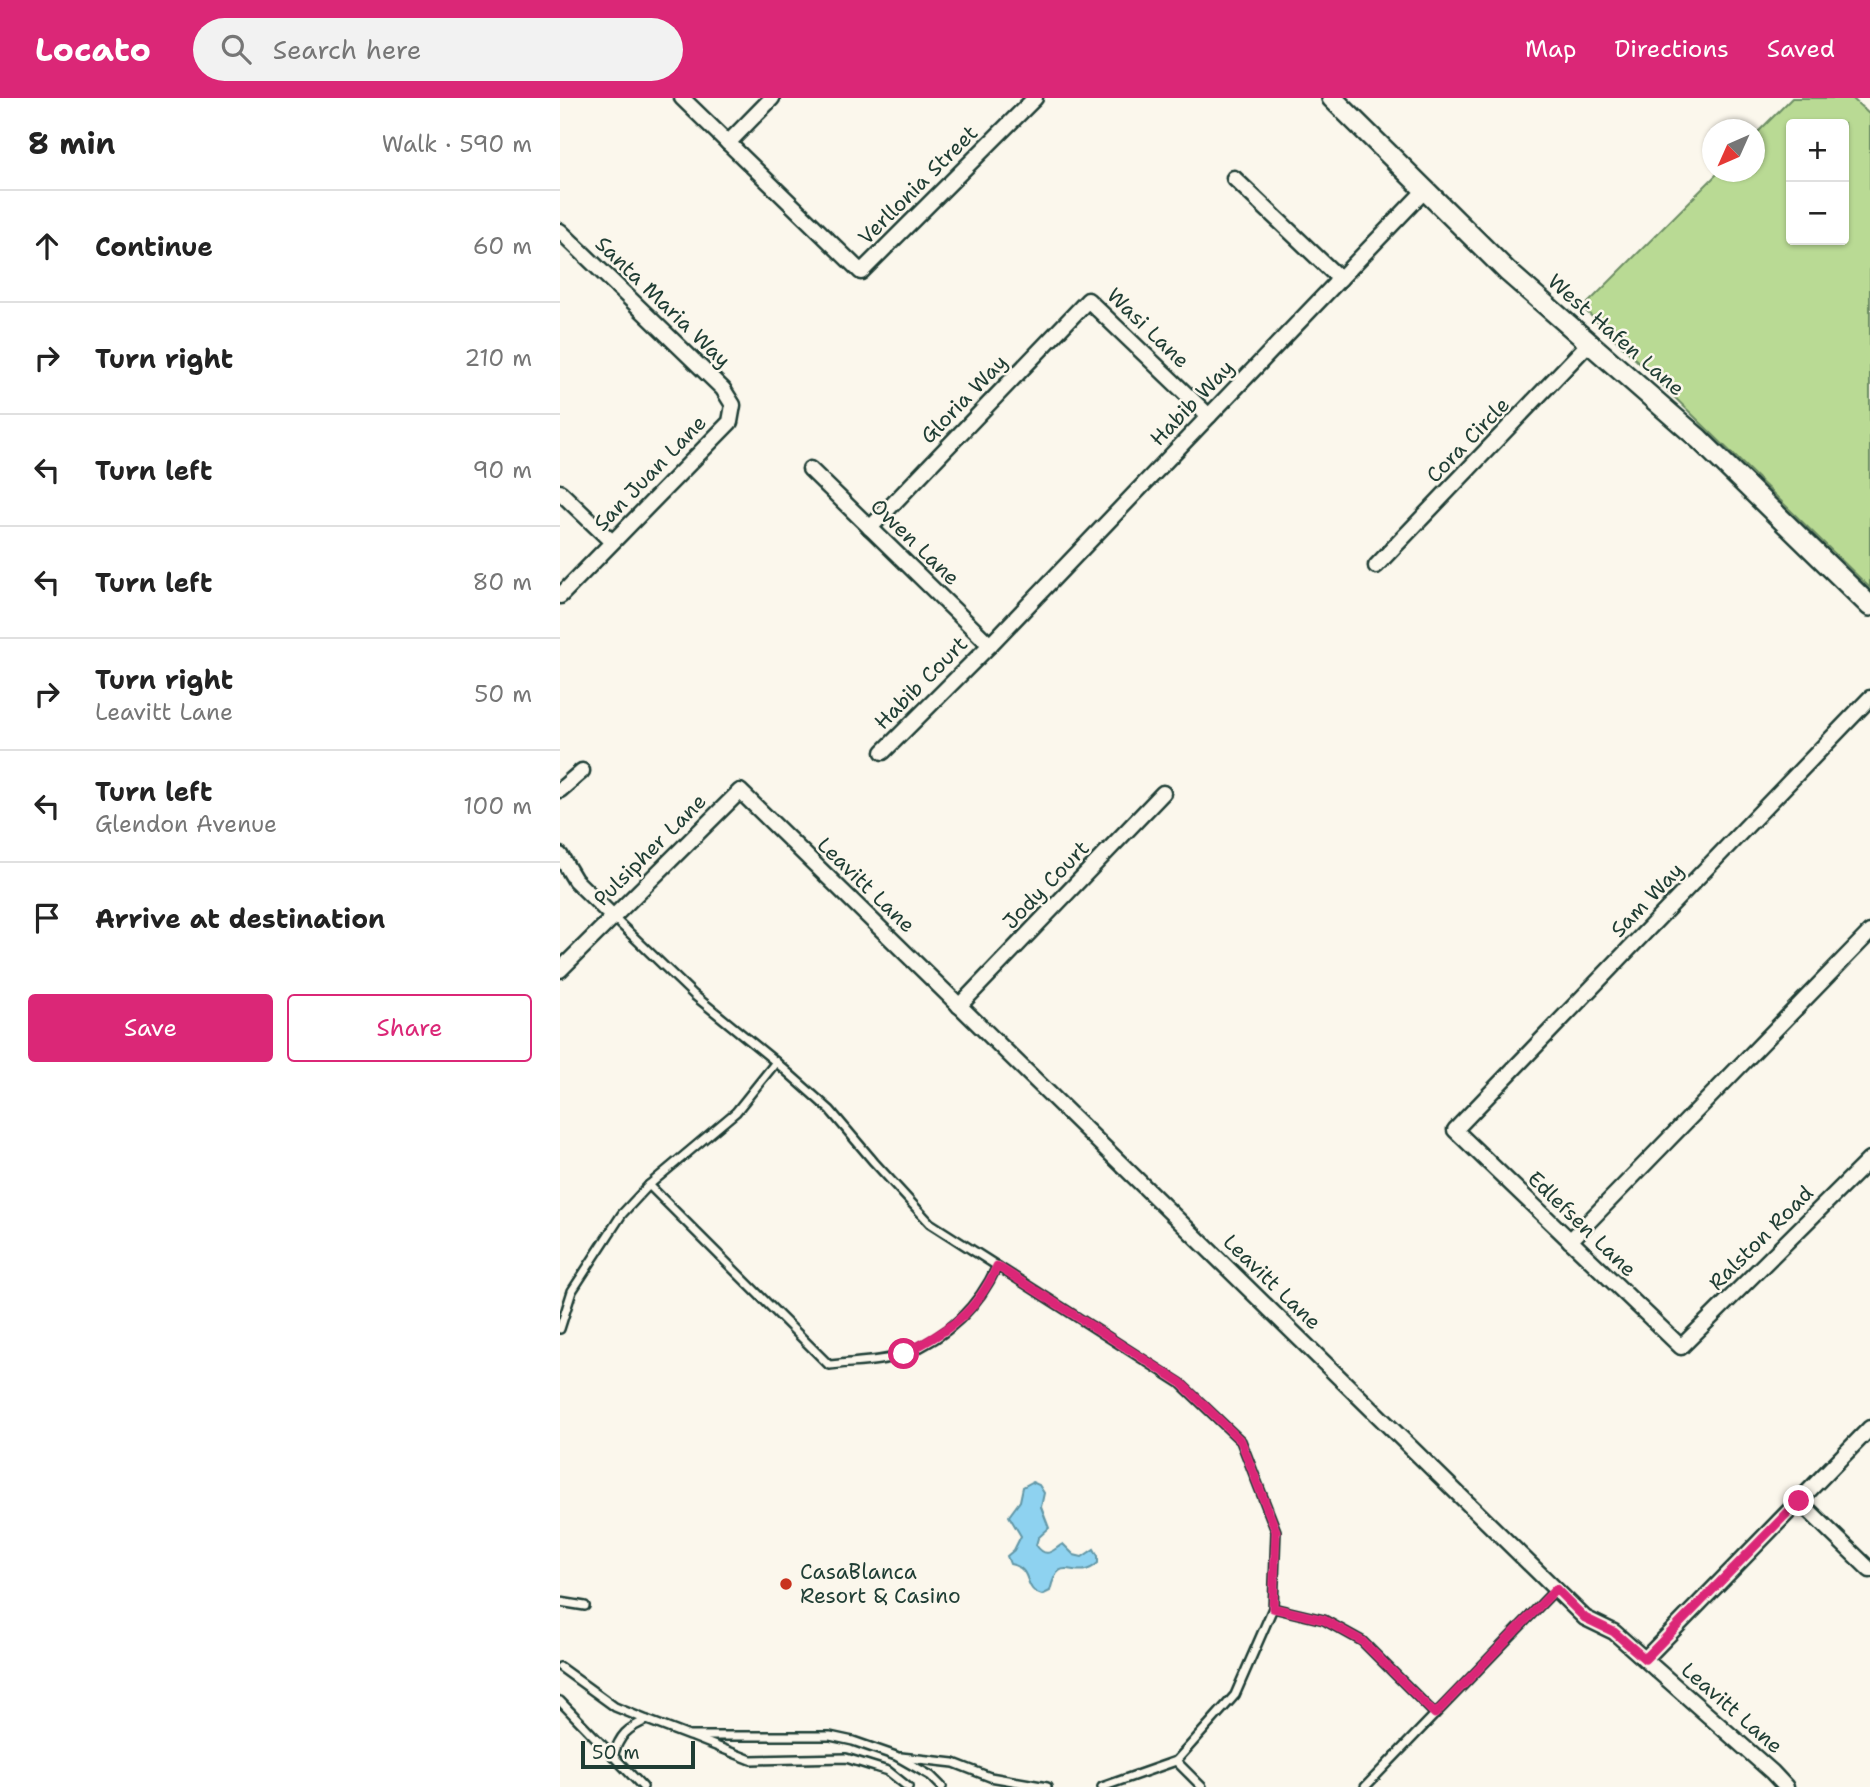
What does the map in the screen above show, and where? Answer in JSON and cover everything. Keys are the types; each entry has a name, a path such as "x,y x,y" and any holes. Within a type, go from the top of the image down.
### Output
{"main road":[{"name":"West Hafen Lane","path":"1332,98 1507,271 1699,439 1870,607"}],"street":[{"path":"682,98 728,142 772,98"},
{"name":"Verllonia Street","path":"728,142 861,272 1035,98"},
{"path":"1234,178 1340,279"},
{"name":"Habib Way","path":"990,645 1425,190"},
{"name":"Santa Maria Way","path":"560,231 723,389 733,405"},
{"name":"Wasi Lane","path":"1088,300 1209,416"},
{"name":"Gloria Way","path":"870,528 1088,300"},
{"name":"Cora Circle","path":"1376,566 1590,342"},
{"name":"San Juan Lane","path":"560,596 730,422 733,405"},
{"name":"Owen Lane","path":"810,469 990,645"},
{"path":"560,492 612,542"},
{"name":"Habib Court","path":"883,752 990,645"},
{"name":"Sam Way","path":"1455,1130 1870,698"},
{"path":"560,790 582,771"},
{"name":"Pulsipher Lane","path":"560,970 740,791"},
{"name":"Leavitt Lane","path":"740,791 1585,1618 1614,1632 1786,1787"},
{"name":"Jody Court","path":"959,1006 1163,793"},
{"path":"560,855 575,880 612,916"},
{"path":"1570,1241 1870,932"},
{"name":"Edlefsen Lane","path":"1455,1130 1681,1347"},
{"name":"Ralston Road","path":"1681,1347 1870,1159"},
{"path":"1645,1659 1870,1428"},
{"path":"1799,1501 1870,1570"}],"lane":[{"path":"612,916 694,995 830,1110 930,1223 1180,1382 1241,1441 1276,1531 1273,1608 1235,1695 1176,1762 1102,1787"},
{"path":"560,1329 572,1291 622,1214 649,1185 736,1112 776,1062"},
{"path":"649,1185 829,1365 904,1354 941,1335 969,1312 987,1289 997,1266"},
{"path":"1365,1787 1556,1589"},
{"path":"560,1601 585,1606"},
{"path":"1273,1608 1324,1620 1362,1641 1435,1714"},
{"path":"560,1667 615,1707 751,1760 846,1758 888,1771 908,1787"},
{"path":"560,1701 643,1787"},
{"path":"613,1756 618,1742 631,1727 647,1720"},
{"path":"689,1736 830,1736 896,1756 931,1776 942,1787"},
{"path":"896,1756 954,1763 990,1777 1047,1787"},
{"path":"1176,1762 1202,1787"}],"green space":[{"path":"1792,98 1852,98 1870,115 1870,588 1583,308 1709,182 1765,182 1765,125"}],"water":[{"path":"1032,1482 1039,1485 1044,1493 1041,1507 1049,1528 1038,1538 1036,1545 1040,1550 1050,1552 1063,1544 1074,1555 1082,1557 1094,1549 1098,1556 1098,1563 1089,1569 1063,1569 1058,1572 1050,1591 1042,1595 1032,1588 1023,1570 1010,1564 1007,1556 1014,1550 1021,1536 1009,1516 1020,1501 1023,1487"}],"place":[{"name":"CasaBlanca Resort & Casino","path":"786,1584"}],"route":[{"path":"904,1354 941,1335 969,1312 987,1289 997,1266 1180,1382 1241,1441 1276,1531 1273,1608 1324,1620 1362,1641 1435,1714 1556,1589 1585,1618 1614,1632 1645,1659 1799,1501"}]}
